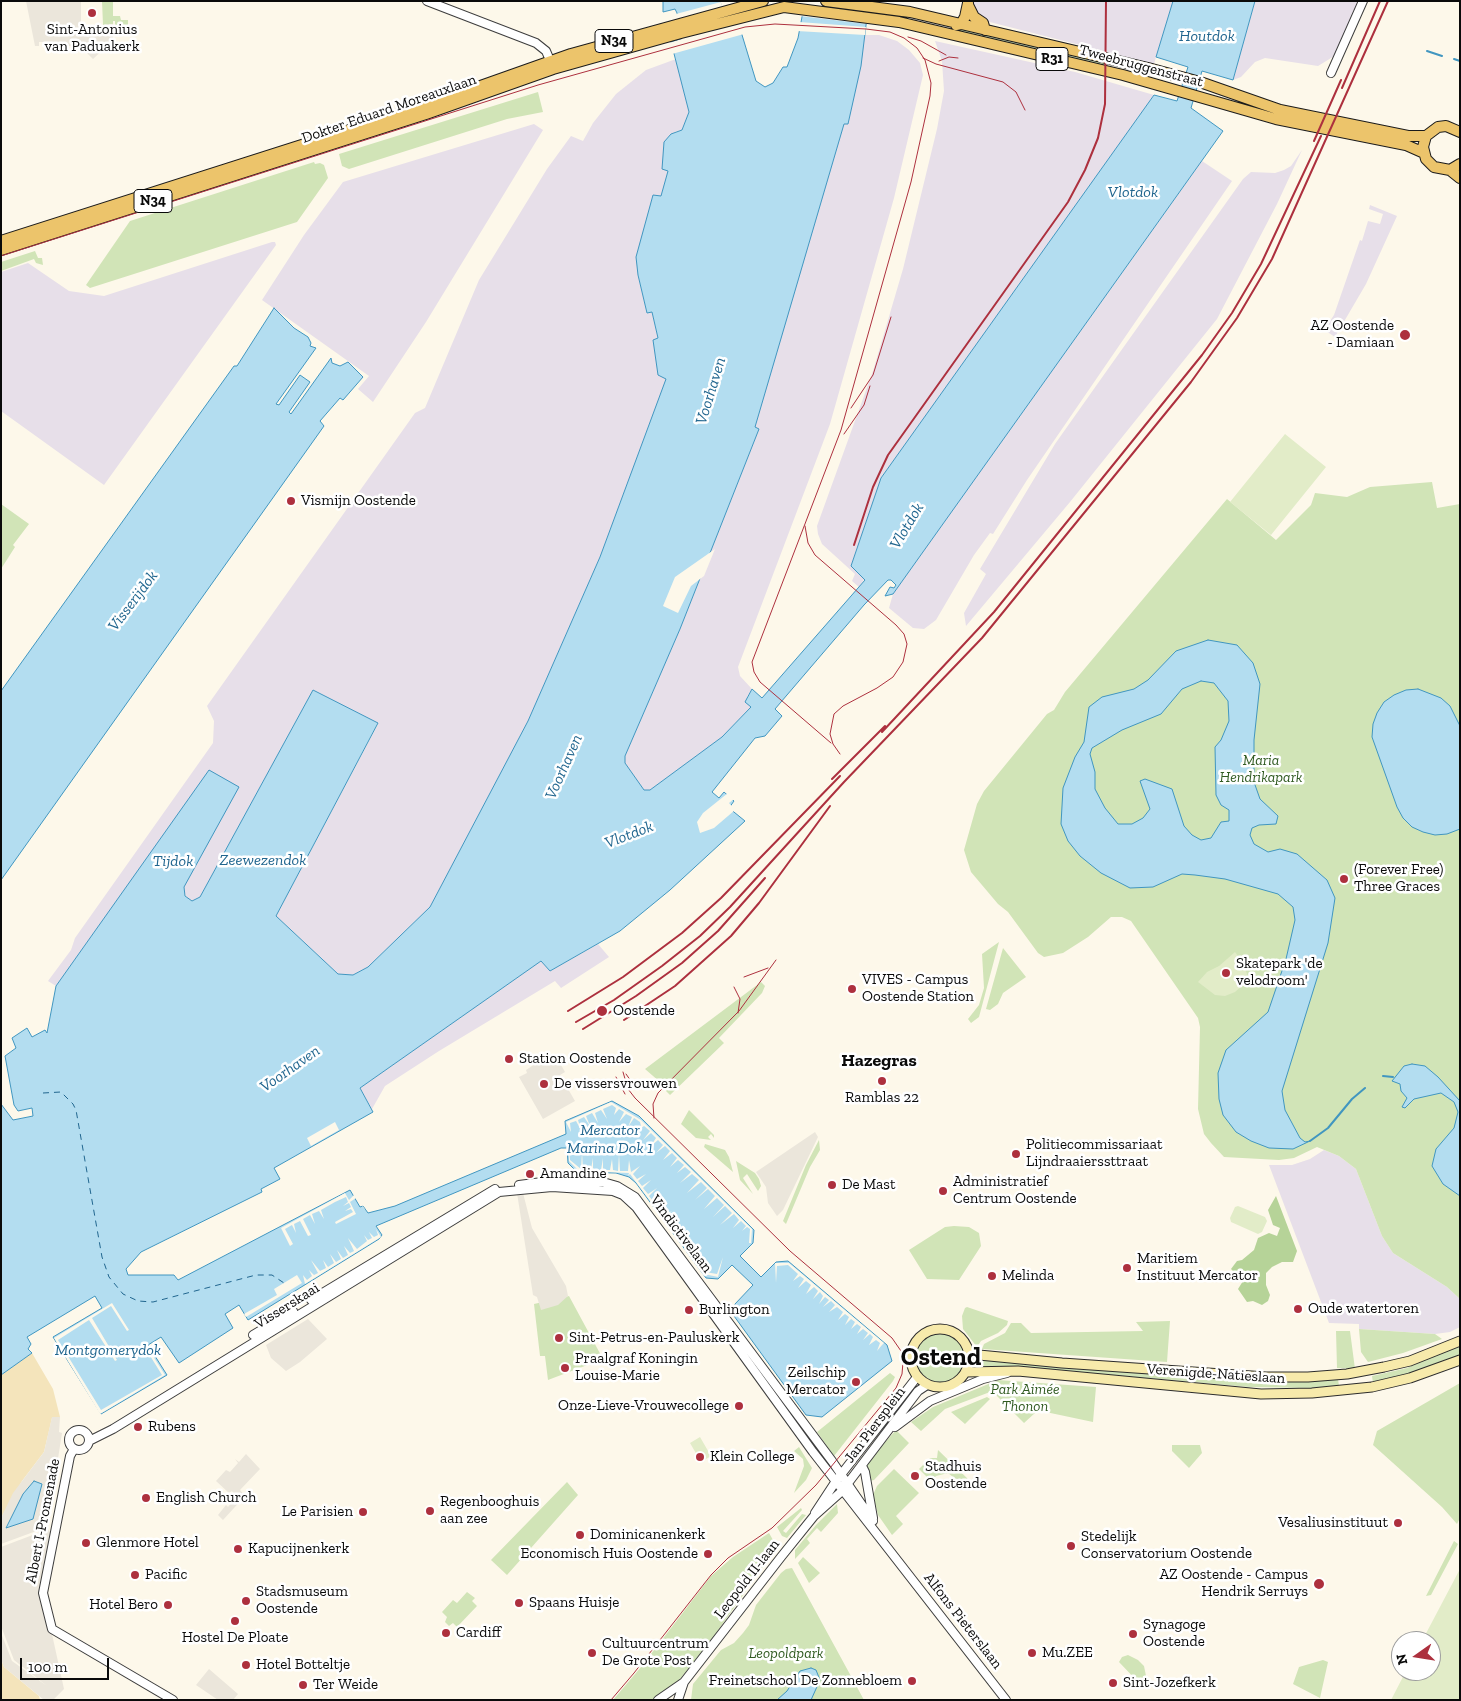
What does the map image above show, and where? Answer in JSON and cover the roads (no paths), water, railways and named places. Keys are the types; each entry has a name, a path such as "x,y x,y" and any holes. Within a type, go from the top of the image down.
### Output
{"main road":[{"name":"Dokter Eduard Moreauxlaan","path":"725,16 762,1"},
{"name":"Tweebruggenstraat","path":"826,1 868,11 899,22 1171,89 1276,119 1406,145 1424,153"},
{"path":"933,30 960,24 966,17 967,2"},
{"path":"967,2 974,17 983,23 985,30"},
{"name":"Tweebruggenstraat","path":"790,8 868,11 896,6 960,24 1178,76 1280,110 1408,136 1426,136"},
{"path":"896,6 899,22"},
{"name":"Dokter Eduard Moreauxlaan","path":"1,241 416,108 550,61 725,16 790,8"},
{"name":"Dokter Eduard Moreauxlaan","path":"1,250 426,114 550,61"},
{"name":"R31","path":"1426,136 1438,127 1446,126 1460,132"},
{"path":"1424,153 1426,136"},
{"name":"R31","path":"1424,153 1429,163 1434,167 1450,170 1460,178"},
{"path":"1450,170 1460,164"},
{"path":"939,1329 955,1333 966,1345 968,1352 966,1372 955,1384 948,1387 927,1385 917,1377 911,1359 912,1350 920,1337 928,1331 939,1329"},
{"name":"Verenigde-Natieslaan","path":"968,1352 978,1355 1062,1363 1308,1377 1384,1368 1410,1361 1460,1341"},
{"name":"Verenigde-Natieslaan","path":"966,1372 1018,1371 1261,1394 1312,1393 1372,1387 1410,1378 1460,1360"}],"street":[{"path":"427,1 536,43 550,61"},
{"path":"1331,73 1363,1"},
{"name":"Vindictivelaan","path":"498,1190 525,1186 552,1187 604,1190 623,1195 636,1208 733,1334 838,1478 842,1490 898,1559"},
{"name":"Visserskaai","path":"311,1300 498,1190"},
{"name":"Visserskaai","path":"89,1441 179,1384 498,1190"},
{"name":"Visserskaai","path":"254,1335 293,1311"},
{"path":"886,1435 906,1417 930,1401 983,1379 1018,1371"},
{"name":"Jan Piersplein","path":"838,1478 917,1377"},
{"name":"Jan Piersplein","path":"848,1484 918,1391 927,1385"},
{"path":"76,1431 86,1433 89,1441 84,1449 74,1449 69,1439 76,1431"},
{"name":"Albert I-Promenade","path":"74,1449 70,1456 43,1593 52,1629 173,1700"},
{"path":"862,1466 865,1472 874,1523"},
{"name":"Vindictivelaan","path":"838,1478 848,1484 881,1536"},
{"name":"Leopold II-laan","path":"658,1700 684,1682 814,1516 838,1478"},
{"name":"Leopold II-laan","path":"814,1516 848,1484"},
{"name":"Alfons Pieterslaan","path":"898,1559 1006,1700"},
{"name":"Leopold II-laan","path":"678,1700 684,1682"}],"water":[{"path":"663,1 720,1 727,27 739,25 756,81 765,87 773,83 783,67 787,67 798,38 805,1 869,1 861,66 848,124 844,124 755,427 759,429 680,629 625,756 625,763 644,790 650,790 722,737 751,707 745,702 752,689 762,698 865,580 851,566 881,478 1154,95 1177,101 1188,67 1156,57 1173,1 1255,1 1233,80 1202,71 1191,108 1223,131 893,594 885,596 890,587 894,588 896,585 891,580 888,580 864,605 775,709 782,716 765,736 755,738 712,792 719,798 724,792 734,801 729,808 745,821 670,890 620,931 550,971 541,961 360,1088 373,1112 274,1168 280,1179 261,1189 262,1192 141,1252 126,1269 128,1275 174,1275 178,1280 350,1190 360,1207 363,1206 368,1213 395,1206 566,1134 565,1121 612,1101 639,1116 754,1230 753,1243 740,1256 761,1277 776,1262 788,1261 887,1345 892,1361 822,1417 806,1415 734,1316 735,1304 753,1285 732,1265 718,1279 706,1278 636,1183 629,1177 616,1173 577,1172 568,1163 567,1148 561,1148 376,1226 382,1235 379,1239 248,1320 239,1305 225,1314 233,1328 179,1363 161,1337 148,1345 167,1375 101,1414 53,1337 102,1308 95,1296 27,1337 31,1344 28,1349 32,1353 1,1375 1,1104 13,1120 33,1116 32,1108 18,1111 14,1105 5,1056 16,1048 12,1038 27,1028 32,1037 45,1030 47,1033 56,986 209,770 239,787 184,887 185,896 192,901 200,897 313,690 378,723 276,916 338,974 353,975 368,967 430,907 528,721 600,557 666,379 658,375 653,340 658,338 652,312 647,313 638,275 636,257 653,195 661,196 668,171 662,169 664,142 671,134 682,130 689,112 671,42 682,39 677,13 675,9 663,12"},
{"name":"Visserijdok","path":"274,308 294,328 308,337 311,343 310,346 316,348 276,404 279,405 300,375 310,382 289,412 291,414 331,358 332,363 340,366 348,362 363,377 343,400 340,398 320,421 324,426 1,880 1,691 234,366 237,366"},
{"path":"1208,640 1237,645 1253,663 1260,684 1254,740 1254,782 1260,799 1278,816 1276,824 1259,825 1252,828 1250,835 1254,844 1268,852 1280,849 1297,854 1327,880 1335,898 1328,943 1282,1091 1285,1110 1300,1138 1305,1142 1310,1141 1293,1149 1269,1148 1251,1141 1236,1132 1223,1115 1219,1099 1218,1073 1226,1050 1268,1012 1286,959 1295,920 1293,907 1278,894 1225,879 1195,875 1182,874 1153,887 1130,888 1101,873 1080,856 1068,841 1061,824 1063,788 1075,757 1084,742 1089,707 1102,697 1134,689 1148,680 1176,651","holes":["1201,681 1214,683 1228,701 1229,721 1221,740 1215,747 1216,795 1221,805 1229,810 1229,821 1221,822 1211,838 1201,840 1192,835 1184,826 1172,789 1145,779 1140,781 1150,809 1143,818 1132,824 1118,824 1105,808 1095,789 1095,772 1090,754 1092,748 1122,730 1161,714 1182,689"]},
{"path":"1418,689 1441,698 1450,706 1460,726 1460,829 1447,834 1435,835 1423,832 1412,827 1403,818 1397,807 1372,737 1373,724 1384,702 1406,690"},
{"path":"1412,1064 1425,1066 1460,1101 1460,1196 1443,1184 1432,1166 1436,1149 1454,1128 1458,1112 1454,1102 1441,1093 1414,1099 1405,1108 1402,1107 1407,1098 1401,1091 1400,1084 1392,1081 1404,1066"},
{"path":"34,1481 42,1484 33,1519 6,1528 23,1494"},
{"path":"811,1668 816,1670 820,1680 811,1700 777,1700 787,1691 800,1671"}],"waterway":[{"path":"1427,51 1442,56"},
{"path":"1454,59 1460,61"},
{"path":"1383,1076 1393,1077"},
{"path":"1310,1141 1328,1128 1352,1099 1365,1088"}],"tram line":[{"path":"1,256 538,85 745,27 775,24 866,29 890,32 904,38 917,48 925,60 931,83 930,96 911,182 841,430 752,662 754,672 760,682 831,743"},
{"path":"908,37 921,41 946,55"},
{"path":"939,61 949,57 958,58"},
{"path":"923,58 936,64 1003,82 1016,92 1025,110"},
{"path":"851,408 873,375 891,317"},
{"path":"844,434 864,405 870,386"},
{"path":"805,526 808,543 815,555 896,625 904,634 907,644 903,662 893,677 843,706 834,714 830,734 833,744 840,754"},
{"path":"654,1118 653,1104 658,1093 739,1011 776,960"},
{"path":"744,977 768,968"},
{"path":"734,987 740,999 738,1013"},
{"path":"611,1700 711,1575 728,1558 772,1528 816,1485 896,1388 902,1374 903,1362 901,1351 892,1338 790,1251 635,1098 628,1089 623,1072"},
{"path":"626,1074 633,1084 644,1089 666,1083"},
{"path":"616,1077 625,1094"}],"railway":[{"path":"854,545 873,487 888,455 1068,202 1085,170 1098,138 1105,104 1106,1"},
{"path":"1342,88 1380,1"},
{"path":"576,1022 614,1000 662,966 700,936 730,907 844,782 982,638 1191,382 1237,318 1272,259 1388,1"},
{"path":"1314,141 1341,80"},
{"path":"882,732 994,612 1202,355 1232,313 1261,264 1321,136"},
{"path":"832,779 885,726"},
{"path":"568,1011 623,977 682,933 721,898 840,776"},
{"path":"624,1020 675,986 731,936 759,903 830,806"},
{"path":"583,1029 636,996 682,963 718,931 765,878"}],"place":[{"name":"Sint-Antonius van Paduakerk","path":"92,13"},
{"name":"AZ Oostende - Damiaan","path":"1405,335"},
{"name":"Vismijn Oostende","path":"291,501"},
{"name":"(Forever Free) Three Graces","path":"1344,879"},
{"name":"Skatepark 'de velodroom'","path":"1226,973"},
{"name":"VIVES - Campus Oostende Station","path":"852,989"},
{"name":"Oostende","path":"602,1011"},
{"name":"Station Oostende","path":"509,1059"},
{"name":"Ramblas 22","path":"882,1081"},
{"name":"De vissersvrouwen","path":"544,1084"},
{"name":"Politiecommissariaat Lijndraaierssttraat","path":"1016,1154"},
{"name":"Amandine","path":"530,1174"},
{"name":"De Mast","path":"832,1185"},
{"name":"Administratief Centrum Oostende","path":"943,1191"},
{"name":"Maritiem Instituut Mercator","path":"1127,1268"},
{"name":"Melinda","path":"992,1276"},
{"name":"Oude watertoren","path":"1298,1309"},
{"name":"Burlington","path":"689,1310"},
{"name":"Sint-Petrus-en-Pauluskerk","path":"559,1338"},
{"name":"Praalgraf Koningin Louise-Marie","path":"565,1368"},
{"name":"Zeilschip Mercator","path":"856,1382"},
{"name":"Onze-Lieve-Vrouwecollege","path":"739,1406"},
{"name":"Rubens","path":"138,1427"},
{"name":"Klein College","path":"700,1457"},
{"name":"Stadhuis Oostende","path":"915,1476"},
{"name":"English Church","path":"146,1498"},
{"name":"Regenbooghuis aan zee","path":"430,1511"},
{"name":"Le Parisien","path":"363,1512"},
{"name":"Vesaliusinstituut","path":"1398,1523"},
{"name":"Dominicanenkerk","path":"580,1535"},
{"name":"Glenmore Hotel","path":"86,1543"},
{"name":"Stedelijk Conservatorium Oostende","path":"1071,1546"},
{"name":"Kapucijnenkerk","path":"238,1549"},
{"name":"Economisch Huis Oostende","path":"708,1554"},
{"name":"Pacific","path":"135,1575"},
{"name":"AZ Oostende - Campus Hendrik Serruys","path":"1319,1584"},
{"name":"Stadsmuseum Oostende","path":"246,1601"},
{"name":"Spaans Huisje","path":"519,1603"},
{"name":"Hotel Bero","path":"168,1605"},
{"name":"Hostel De Ploate","path":"235,1621"},
{"name":"Cardiff","path":"446,1633"},
{"name":"Synagoge Oostende","path":"1133,1634"},
{"name":"Cultuurcentrum De Grote Post","path":"592,1653"},
{"name":"Mu.ZEE","path":"1032,1653"},
{"name":"Hotel Botteltje","path":"246,1665"},
{"name":"Freinetschool De Zonnebloem","path":"912,1681"},
{"name":"Sint-Jozefkerk","path":"1113,1683"},
{"name":"Ter Weide","path":"303,1685"}],"district":[{"name":"Hazegras","path":"879,1061"},
{"name":"Ostend","path":"941,1358"}],"water label":[{"name":"Houtdok","path":"1207,36"},
{"name":"Vlotdok","path":"1133,192"},
{"name":"Voorhaven","path":"711,391"},
{"name":"Vlotdok","path":"907,526"},
{"name":"Voorhaven","path":"564,767"},
{"name":"Vlotdok","path":"629,835"},
{"name":"Zeewezendok","path":"263,860"},
{"name":"Tijdok","path":"173,861"},
{"name":"Voorhaven","path":"290,1069"},
{"name":"Mercator Marina Dok 1","path":"610,1139"},
{"name":"Montgomerydok","path":"108,1350"}],"park label":[{"name":"Maria Hendrikapark","path":"1261,770"},
{"name":"Park Aimée Thonon","path":"1025,1398"},
{"name":"Leopoldpark","path":"786,1654"}]}
